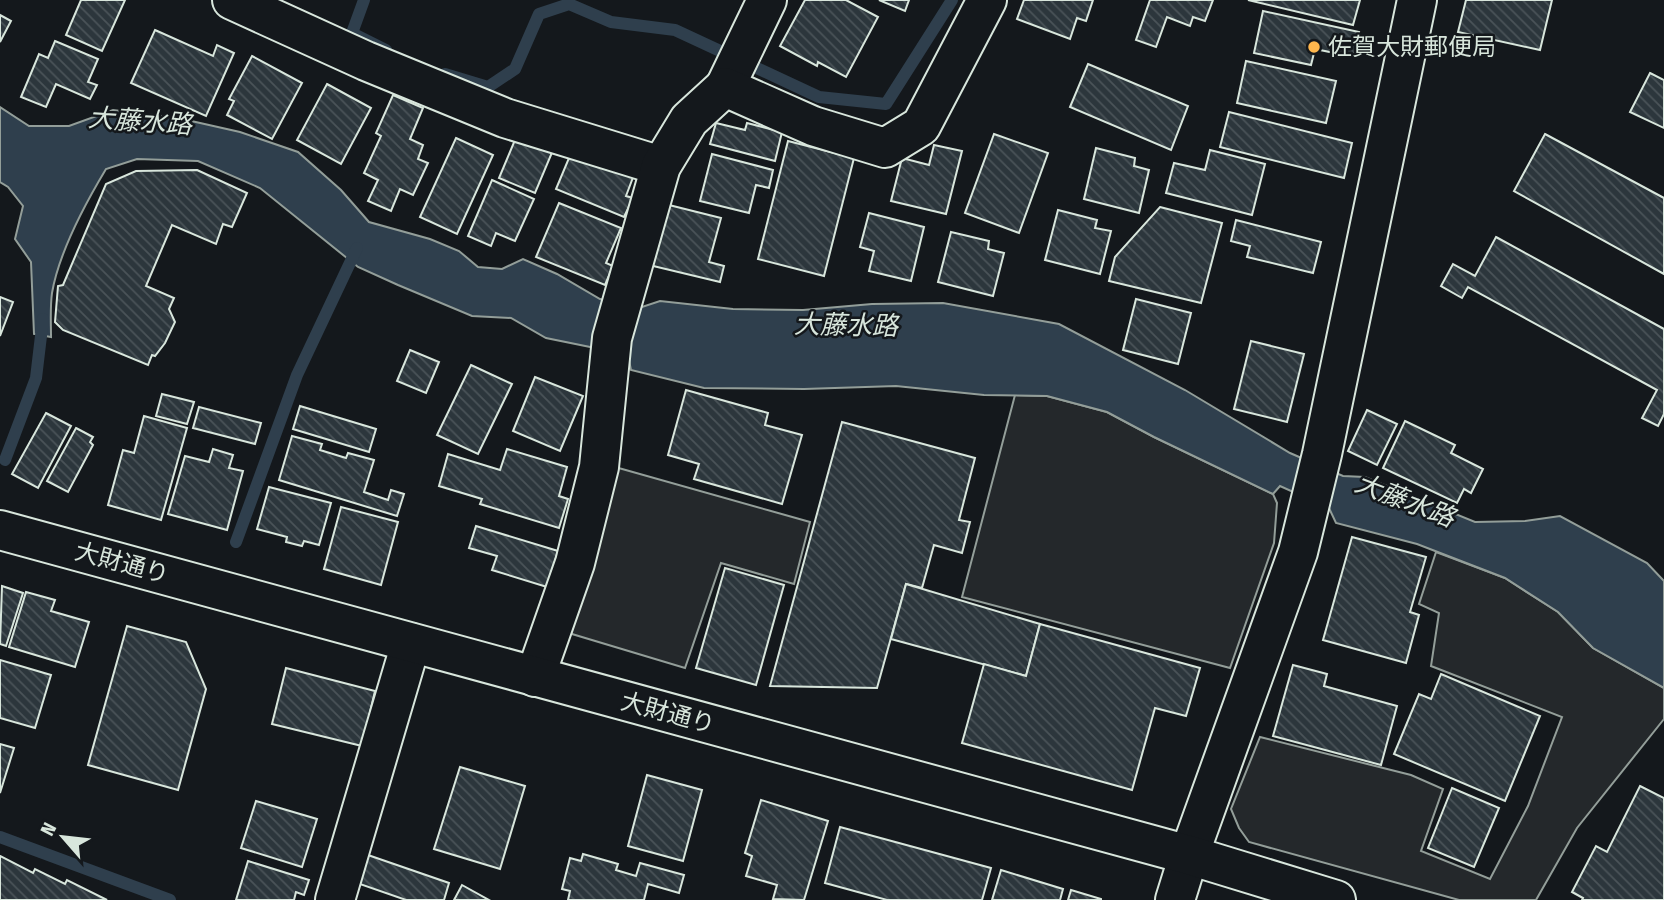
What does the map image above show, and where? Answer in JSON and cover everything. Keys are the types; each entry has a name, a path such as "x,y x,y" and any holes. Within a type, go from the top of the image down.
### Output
{"street":[{"path":"232,0 366,61 505,118 661,166"},
{"path":"535,677 575,563 599,467 612,338 661,166 689,120 733,69 767,0"},
{"path":"733,69 813,126 885,148 921,126 987,0"},
{"path":"1175,900 1298,552 1322,454 1417,0"},
{"name":"大財通り","path":"0,530 1189,855 1336,900"},
{"path":"335,900 411,643"}],"shaded area":[{"path":"1015,395 1047,396 1107,412 1273,494 1277,503 1274,543 1230,668 962,597"},
{"path":"608,465 810,522 794,584 721,563 685,668 562,631"},
{"path":"1436,552 1505,578 1558,612 1593,648 1664,688 1664,719 1577,828 1536,900 1459,900 1249,842 1231,809 1260,737 1411,775 1443,789 1421,851 1490,879 1528,806 1562,717 1431,666 1439,613 1419,604"}],"water":[{"name":"大藤水路","path":"0,107 29,126 69,126 113,110 178,118 240,132 298,152 341,190 369,222 430,239 459,251 478,267 502,269 523,259 557,274 600,299 636,309 660,301 733,309 803,310 872,304 943,303 1059,324 1185,390 1290,453 1343,476 1365,477 1475,522 1525,521 1560,516 1647,563 1664,581 1664,688 1593,648 1558,612 1505,578 1417,544 1336,523 1329,508 1280,486 1273,494 1107,412 1047,396 984,395 896,386 704,388 631,370 626,346 595,348 546,338 511,318 472,316 358,267 260,188 198,161 137,159 106,169 60,261 52,293 51,337 34,334 31,262 15,239 23,206 8,187 0,182"}],"building":[{"path":"81,0 125,0 102,51 66,35"},
{"path":"805,0 846,0 878,17 846,77 818,62 817,66 780,46"},
{"path":"879,0 909,0 905,11"},
{"path":"1024,0 1093,0 1086,21 1077,18 1070,39 1017,19"},
{"path":"1150,0 1213,0 1205,21 1193,17 1190,26 1167,17 1156,47 1136,40"},
{"path":"1248,0 1360,0 1353,25"},
{"path":"1466,0 1552,0 1540,50 1458,32"},
{"path":"1263,11 1359,32 1354,57 1315,49 1311,65 1254,53"},
{"path":"0,15 11,21 0,42"},
{"path":"155,30 213,56 217,45 234,53 206,116 131,83"},
{"path":"55,41 98,59 88,82 97,85 90,99 56,84 46,107 21,97 39,54 48,58"},
{"path":"252,56 302,83 272,139 227,115 234,101 229,99"},
{"path":"1246,61 1336,81 1326,123 1237,103"},
{"path":"1088,64 1188,106 1171,150 1070,107"},
{"path":"1650,73 1664,80 1664,128 1630,112"},
{"path":"327,84 371,108 341,164 297,140"},
{"path":"393,95 423,108 410,139 423,145 418,159 428,163 413,195 400,189 391,211 368,201 378,180 364,173 381,136 376,133"},
{"path":"1229,112 1352,143 1344,178 1220,147"},
{"path":"716,123 745,130 747,123 782,132 775,161 710,144"},
{"path":"520,128 556,143 535,193 499,178"},
{"path":"994,134 1048,153 1019,233 965,213"},
{"path":"1545,134 1664,198 1664,274 1514,191"},
{"path":"456,138 493,155 457,234 420,217"},
{"path":"788,141 854,158 824,276 758,259"},
{"path":"934,145 962,151 946,214 891,201 902,158 929,165"},
{"path":"574,146 635,172 626,196 633,198 624,217 556,189"},
{"path":"1096,148 1135,158 1134,166 1149,170 1139,213 1084,199"},
{"path":"1210,150 1265,164 1252,215 1166,193 1174,163 1205,170"},
{"path":"712,154 773,170 769,188 756,185 749,213 700,201"},
{"path":"197,170 247,193 232,227 223,224 216,244 172,225 146,286 174,298 169,309 175,322 165,343 155,356 152,355 148,365 63,330 55,322 58,286 63,285 106,184 136,171"},
{"path":"492,180 534,199 515,241 496,233 491,246 468,236"},
{"path":"559,203 621,228 606,263 613,266 605,285 536,257"},
{"path":"665,204 721,218 709,262 724,266 720,282 649,265"},
{"path":"1160,207 1222,223 1201,303 1109,281 1115,257"},
{"path":"1058,210 1097,220 1095,228 1111,231 1100,274 1045,260"},
{"path":"869,213 924,227 911,281 869,271 874,251 860,247"},
{"path":"1236,220 1321,242 1313,273 1247,257 1250,246 1231,241"},
{"path":"951,232 989,241 988,249 1004,253 993,296 938,282"},
{"path":"1496,237 1664,329 1664,414 1658,426 1642,418 1657,390 1468,287 1462,298 1441,286 1453,264 1475,276"},
{"path":"0,297 13,302 0,336"},
{"path":"1136,299 1191,313 1178,364 1123,350"},
{"path":"1251,341 1304,354 1287,422 1234,409"},
{"path":"410,350 439,362 426,393 397,381"},
{"path":"471,365 512,384 478,454 437,435"},
{"path":"535,377 583,396 560,451 513,431"},
{"path":"686,390 768,413 765,425 802,435 782,504 694,479 699,464 668,455"},
{"path":"162,394 194,402 187,424 156,416"},
{"path":"300,406 376,429 369,452 293,429"},
{"path":"199,407 261,423 255,444 193,428"},
{"path":"1367,410 1397,424 1377,465 1348,451"},
{"path":"46,413 71,426 38,488 12,474"},
{"path":"144,416 187,428 161,520 108,505 123,450 134,453"},
{"path":"1405,421 1455,445 1451,453 1483,469 1471,493 1464,489 1457,503 1383,468"},
{"path":"842,422 975,458 959,520 970,522 962,553 934,545 922,588 906,584 877,688 770,686"},
{"path":"76,428 93,437 90,442 93,445 68,492 47,481"},
{"path":"292,436 322,444 320,450 346,458 348,453 374,460 364,492 388,500 391,490 404,494 397,516 279,480"},
{"path":"213,449 233,455 229,468 243,471 227,530 168,514 185,456 209,462"},
{"path":"507,449 567,467 559,496 568,499 559,528 480,504 482,499 439,486 448,454 500,470"},
{"path":"269,487 331,503 319,545 304,541 302,546 286,542 287,537 257,529"},
{"path":"341,507 398,522 381,585 324,569"},
{"path":"476,526 558,551 547,587 492,570 497,556 469,548"},
{"path":"1352,537 1426,557 1410,612 1419,615 1406,663 1323,640"},
{"path":"725,568 784,585 756,685 696,668"},
{"path":"906,584 1040,624 1026,676 891,639"},
{"path":"2,586 23,593 6,646 0,644"},
{"path":"26,592 55,600 51,611 89,622 75,667 9,647"},
{"path":"1040,624 1200,668 1186,716 1155,708 1132,790 962,743 984,664 1026,676"},
{"path":"127,626 186,642 206,689 178,790 88,765"},
{"path":"0,660 51,675 35,728 0,718"},
{"path":"1293,665 1327,674 1324,686 1397,706 1381,765 1273,736"},
{"path":"286,668 375,691 362,746 272,724"},
{"path":"1441,674 1540,716 1505,801 1394,754 1419,694 1431,699"},
{"path":"0,744 14,748 0,793"},
{"path":"460,767 525,786 500,869 434,849"},
{"path":"647,775 702,790 683,861 628,846"},
{"path":"1640,786 1664,798 1664,900 1582,900 1583,898 1572,892 1596,846 1607,852"},
{"path":"1452,788 1499,808 1474,867 1428,848"},
{"path":"761,800 828,821 804,900 773,899 777,885 746,876 752,856 745,853"},
{"path":"256,801 317,819 302,867 241,848"},
{"path":"840,827 991,868 982,900 887,900 825,883"},
{"path":"365,854 449,883 444,900 406,900 354,882"},
{"path":"583,854 618,864 616,870 636,876 640,863 684,875 679,893 648,884 644,900 568,900 570,891 562,889 570,858 581,861"},
{"path":"0,856 33,873 35,869 65,884 67,880 107,900 0,900"},
{"path":"248,861 309,880 304,895 296,892 294,900 236,900"},
{"path":"1001,870 1063,889 1060,900 992,900"},
{"path":"462,885 489,900 454,900"},
{"path":"1071,890 1101,899 1101,900 1068,900"}],"waterway":[{"path":"364,0 352,33 386,50"},
{"path":"445,74 488,87 515,69 539,14 569,4 611,22 675,30 819,97 886,104 952,0"},
{"path":"236,542 297,375 357,248"},
{"path":"5,460 36,378 43,319"},
{"path":"0,837 170,900"}],"place":[{"name":"佐賀大財郵便局","path":"1314,47"}]}
